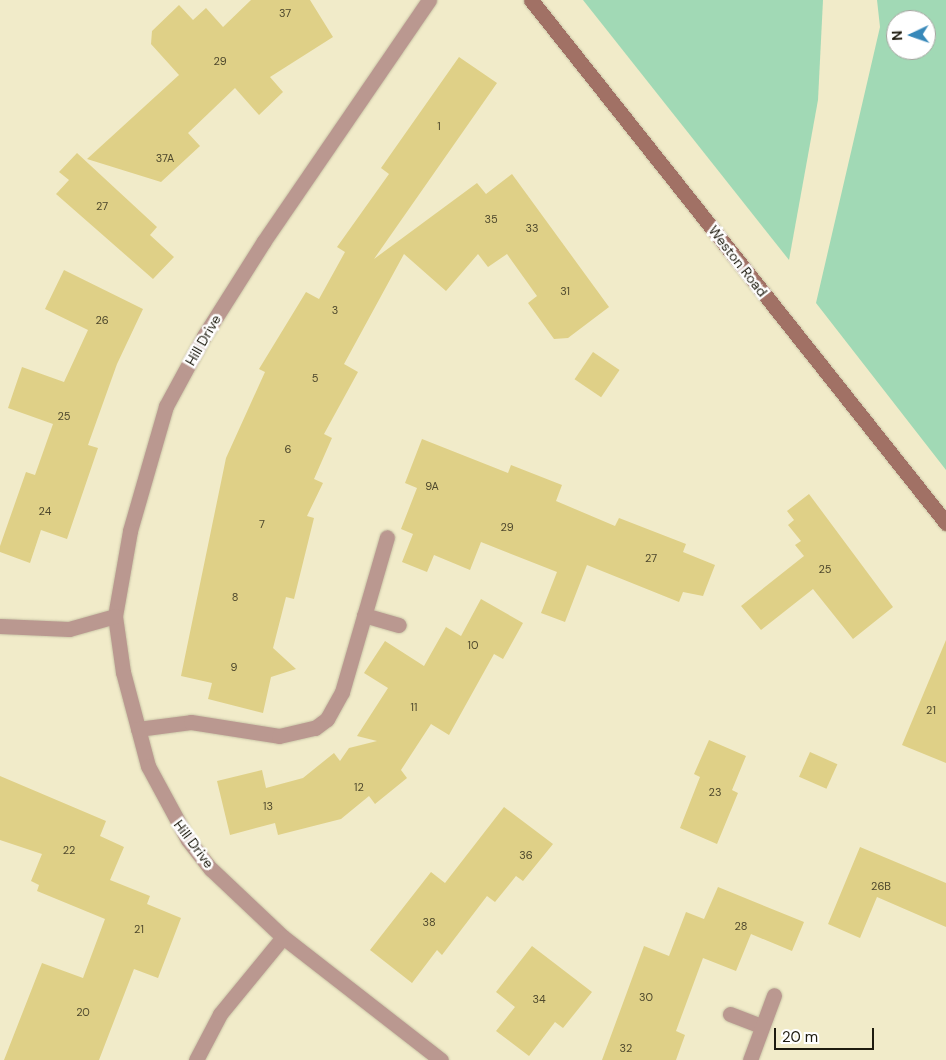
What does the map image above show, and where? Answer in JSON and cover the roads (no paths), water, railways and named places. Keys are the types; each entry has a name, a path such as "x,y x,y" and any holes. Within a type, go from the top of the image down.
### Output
{"main road":[{"name":"Weston Road","path":"531,0 946,523"}],"street":[{"name":"Hill Drive","path":"429,0 264,241 204,336 166,406 130,531 115,616 123,672 148,766 188,840 211,869 283,937 441,1060"},
{"path":"138,729 209,723 279,736 315,728 336,706 387,537"},
{"path":"364,615 399,625"},
{"path":"0,626 69,629 115,616"},
{"path":"196,1060 220,1014 283,937"},
{"path":"750,1060 774,996"},
{"path":"730,1014 762,1026"}]}
